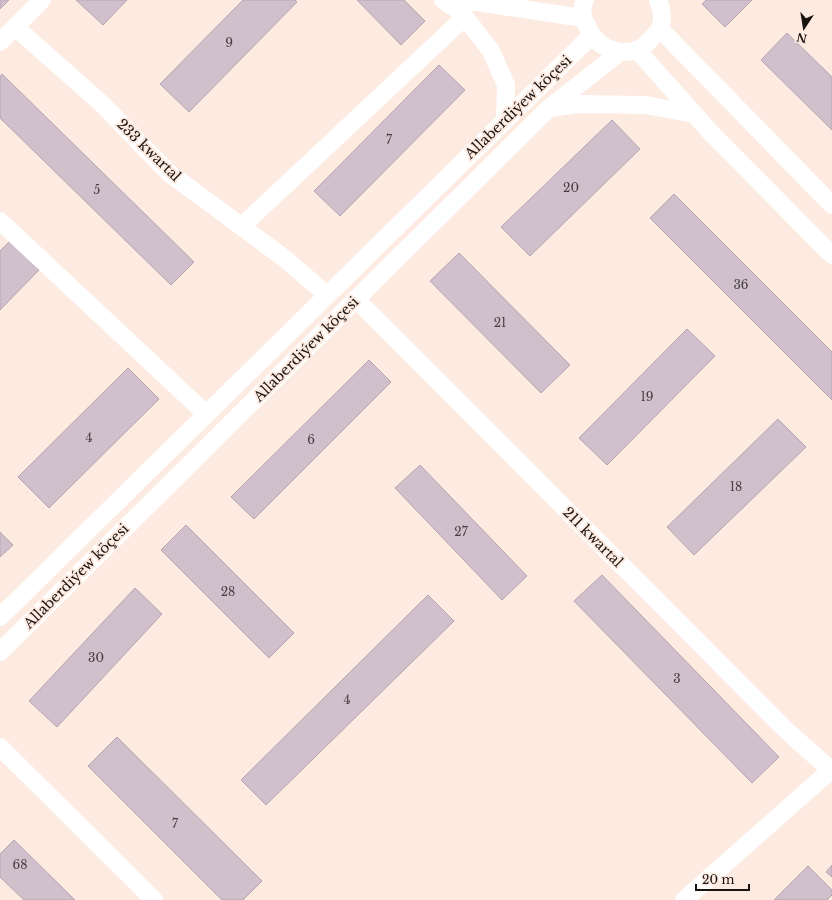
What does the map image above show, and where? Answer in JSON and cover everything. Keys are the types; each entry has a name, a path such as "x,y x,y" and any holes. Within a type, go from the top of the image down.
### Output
{"street":[{"path":"0,42 42,0"},
{"path":"443,0 461,12 464,9 583,18"},
{"path":"585,0 583,3 583,18 591,36 599,44 619,53 637,50 644,46 660,29 662,18 659,0"},
{"path":"464,9 491,51 506,86 505,120"},
{"path":"242,226 464,9"},
{"name":"233 kwartal","path":"15,27 101,103 169,173 284,258 327,295"},
{"path":"660,29 832,205"},
{"name":"Allaberdiýew köçesi","path":"0,617 591,36"},
{"path":"637,50 713,135 832,255"},
{"name":"Allaberdiýew köçesi","path":"0,652 550,108 619,53"},
{"path":"550,108 577,104 646,105 694,114"},
{"path":"0,221 206,414"},
{"name":"211 kwartal","path":"356,299 788,732 831,771"},
{"path":"0,747 154,900"},
{"path":"684,900 831,771"}],"building":[{"path":"0,0 9,0 0,9"},
{"path":"76,0 127,0 103,25"},
{"path":"243,0 295,0 297,2 189,112 160,84"},
{"path":"357,0 404,0 425,21 401,45"},
{"path":"706,0 752,0 725,27 702,4"},
{"path":"787,33 832,77 832,130 761,60"},
{"path":"439,65 465,90 340,216 314,191"},
{"path":"2,74 194,262 171,285 0,118 0,77"},
{"path":"612,120 640,149 530,256 501,227"},
{"path":"674,194 832,352 832,400 650,218"},
{"path":"10,241 39,270 0,310 0,251"},
{"path":"459,253 570,365 541,393 430,281"},
{"path":"687,329 715,356 607,465 579,438"},
{"path":"369,360 391,382 254,519 231,497"},
{"path":"128,368 159,399 49,508 18,477"},
{"path":"778,419 806,447 694,555 667,527"},
{"path":"420,465 527,576 502,600 395,488"},
{"path":"186,525 294,633 269,658 161,550"},
{"path":"0,532 13,545 0,557"},
{"path":"602,575 779,757 752,783 574,601"},
{"path":"135,588 162,614 57,727 29,701"},
{"path":"428,595 454,621 266,805 241,780"},
{"path":"117,737 262,881 243,900 222,900 88,766"},
{"path":"14,840 75,900 24,900 0,877 0,854"},
{"path":"832,865 832,877 826,872"},
{"path":"808,866 832,890 832,895 827,900 774,900"}]}
